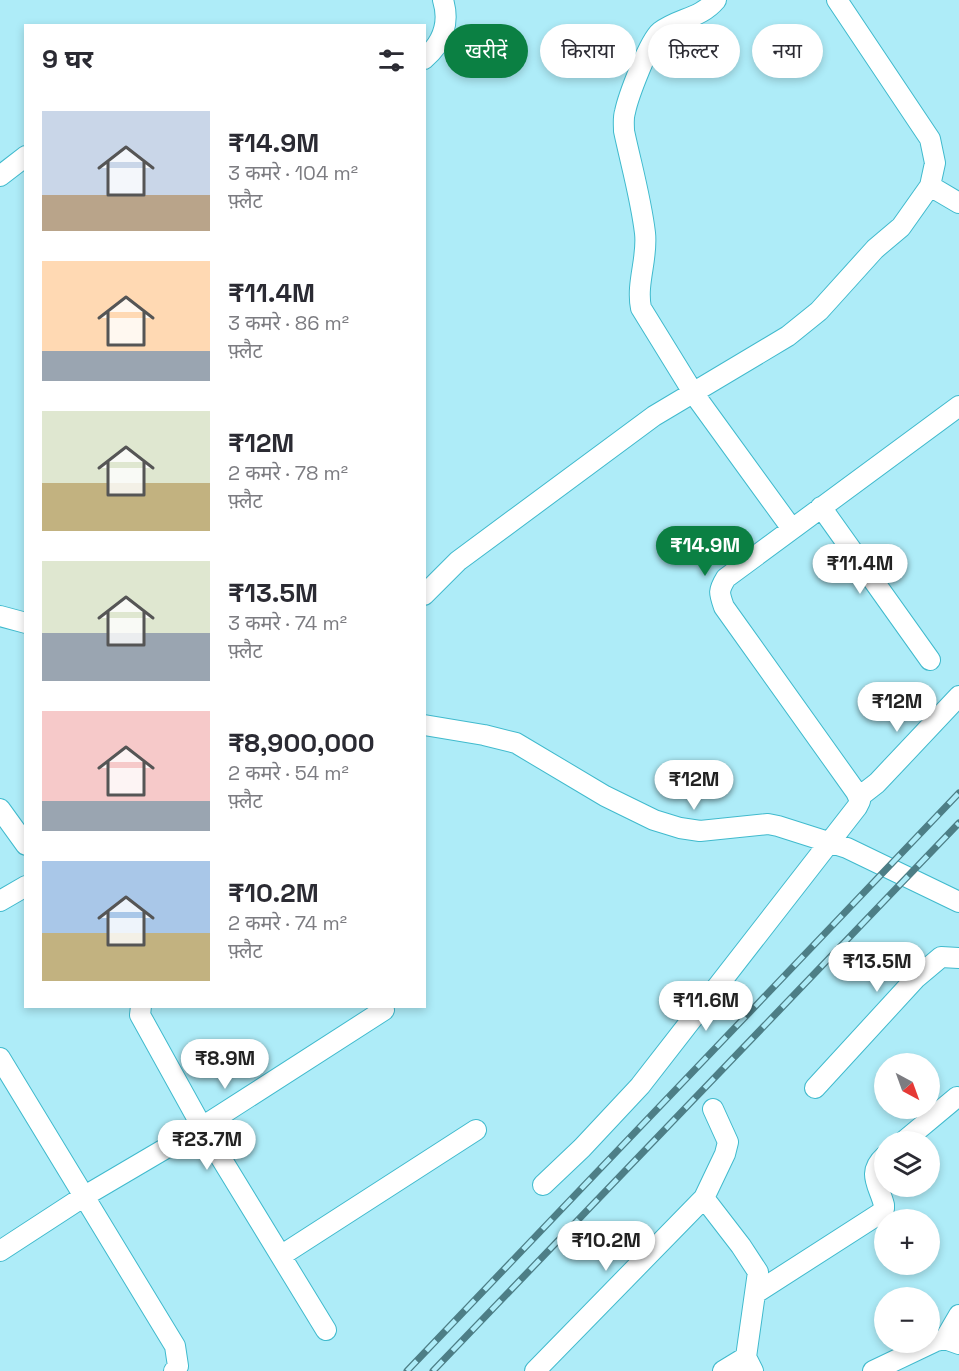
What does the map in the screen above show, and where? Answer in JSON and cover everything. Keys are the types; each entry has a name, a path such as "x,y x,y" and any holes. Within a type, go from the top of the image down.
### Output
{"street":[{"path":"426,57 433,52 445,32 446,11 443,0"},
{"path":"716,0 705,11 660,31 653,40 624,115 624,131 645,234 645,257 638,296 641,308 694,394 792,529"},
{"path":"426,593 458,561 654,416 788,336 819,311 875,249 901,226 930,186 935,163 930,139 837,0"},
{"path":"0,176 24,158"},
{"path":"930,186 959,203"},
{"path":"859,797 724,607 719,594 726,578 959,406"},
{"path":"821,507 930,660"},
{"path":"0,616 24,622"},
{"path":"543,1185 582,1148 640,1086 830,843 857,807 859,797 877,783 959,696"},
{"path":"426,724 516,743 605,796 654,820 700,831 768,824 847,848 959,902"},
{"path":"0,809 24,842"},
{"path":"0,901 24,887"},
{"path":"815,1088 916,978 941,957 959,958"},
{"path":"141,1008 140,1015 202,1127 326,1330"},
{"path":"0,1251 83,1197 202,1127 384,1010"},
{"path":"0,1058 175,1346 178,1366 174,1371"},
{"path":"916,1131 957,1097"},
{"path":"535,1371 704,1198 725,1154 728,1142 713,1109"},
{"path":"282,1255 476,1130"},
{"path":"756,1293 879,1214 884,1209 881,1197"},
{"path":"704,1198 758,1272 749,1364 723,1371"},
{"path":"873,1371 936,1341 952,1341 959,1315"}],"railway":[{"path":"407,1371 959,793"},
{"path":"433,1371 959,823"}]}
